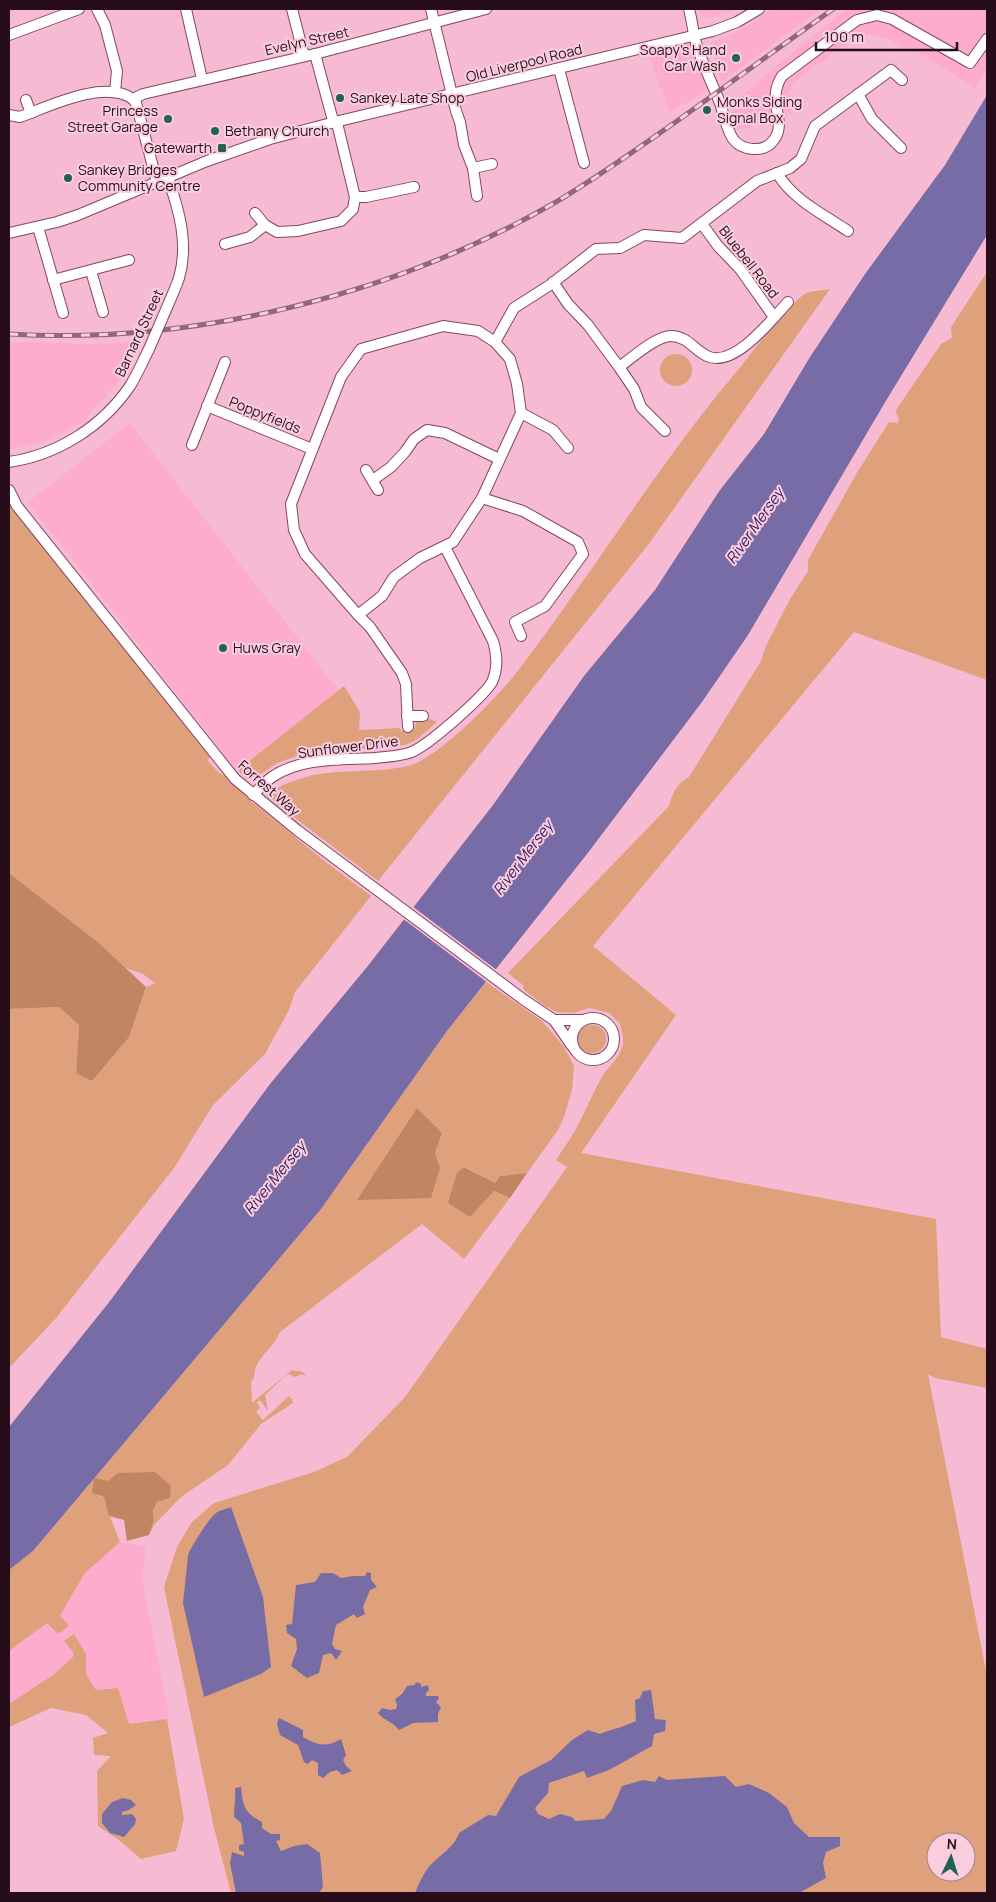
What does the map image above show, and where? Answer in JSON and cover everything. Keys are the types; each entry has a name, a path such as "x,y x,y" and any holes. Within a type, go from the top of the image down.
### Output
{"street":[{"path":"9,34 79,9"},
{"path":"97,9 105,25 117,71 114,92"},
{"path":"186,9 202,79"},
{"path":"292,9 304,56"},
{"path":"431,9 460,122 464,145 473,168 477,196"},
{"name":"Evelyn Street","path":"134,99 143,94 315,54 486,9"},
{"path":"689,9 694,36 728,129 734,140 742,146 760,150 772,142 779,129 774,97 775,89 782,76 857,20 877,15 892,19 970,64 987,39"},
{"name":"Old Liverpool Road","path":"9,233 38,227 78,215 207,162 270,139 694,36 726,27 759,9"},
{"path":"255,213 265,225 276,232 298,231 341,221 353,209 355,197 338,127 315,54"},
{"path":"559,69 584,163"},
{"path":"495,342 514,308 553,282 596,249 620,248 644,235 682,238 757,181 790,168 801,159 815,126 891,70 902,80"},
{"path":"9,115 20,117 96,92 126,94 134,99 136,103 157,182"},
{"path":"858,94 872,119 901,148"},
{"path":"26,100 30,113"},
{"path":"569,149 580,146"},
{"path":"473,168 492,164"},
{"path":"778,173 785,185 797,197 848,231"},
{"name":"Barnard Street","path":"9,462 44,453 63,445 97,423 128,388 149,349 179,278 184,247 180,216 168,178"},
{"path":"355,197 366,197 414,187"},
{"name":"Bluebell Road","path":"702,224 718,246 740,269 774,317"},
{"path":"225,244 250,237 265,225"},
{"path":"38,227 62,314"},
{"path":"53,280 129,260"},
{"path":"91,271 103,312"},
{"path":"553,282 568,304 588,325 619,367 634,389 641,407 665,431"},
{"path":"619,367 660,338 670,336 683,338 707,356 720,358 738,351 788,302"},
{"path":"358,615 382,596 394,577 420,558 453,542 482,498 521,413 518,384 510,359 495,342 478,332 443,326 361,349 341,377 291,504 294,530 305,554 358,615 380,639 402,673 406,684 408,727"},
{"name":"Poppyfields","path":"192,445 224,362"},
{"name":"Poppyfields","path":"207,406 312,449"},
{"path":"521,413 553,430 568,448"},
{"path":"373,480 391,468 406,452 414,439 427,430 445,433 499,459"},
{"path":"366,470 378,490"},
{"name":"Forrest Way","path":"9,490 17,506 217,759 235,779 327,852 524,1000 554,1020 572,1046"},
{"path":"482,498 523,511 570,537 578,542 583,554 545,606 515,622 521,636"},
{"name":"Sunflower Drive","path":"253,795 274,776 294,767 312,762 396,756 414,752 428,743 482,695 492,682 496,670 496,650 445,547"},
{"path":"407,716 423,716"},
{"path":"554,1020 596,1018 608,1024 614,1035 613,1047 605,1057 592,1061 580,1056 572,1046 572,1034 578,1023 584,1020"}],"shaded area":[{"path":"699,9 737,9 708,19 700,14"},
{"path":"772,9 821,9 721,82 711,43 735,33"},
{"path":"848,9 987,9 987,69 975,89 913,49 911,51 883,37 864,34 850,40 797,80 792,87 789,97 792,113 738,130 731,104"},
{"path":"696,42 707,91 669,112 648,53"},
{"path":"987,272 987,680 854,632 593,946 676,1015 581,1153 936,1219 941,1337 987,1349 987,1388 935,1378 928,1374 987,1676 987,1893 231,1893 214,1828 164,1587 177,1547 191,1523 214,1503 314,1472 347,1457 405,1397 567,1167 556,1160 575,1131 602,1076 619,1055 623,1045 620,1024 609,1013 590,1008 573,1013 557,1012 545,1006 524,990 523,985 508,973 669,806 676,789 689,777 761,661 765,648 790,599 808,571 808,560 858,471 889,422 898,423 899,418 896,410 941,344 952,338 951,327"},
{"path":"830,289 648,545 378,881 274,802 272,795 277,788 306,777 335,772 393,769 408,766 435,752 468,724 499,693 520,668 681,442 769,331 803,295 812,291"},
{"path":"9,342 90,344 135,342 117,383 82,423 44,441 9,450"},
{"path":"676,354 682,355 687,359 691,364 691,376 687,381 682,385 676,386 670,385 665,381 661,376 660,370 661,364 665,359 670,355"},
{"path":"130,423 339,691 236,770 28,502"},
{"path":"9,490 214,755 207,760 219,773 228,777 251,801 371,896 295,992 289,1010 265,1054 213,1105 174,1168 56,1318 9,1368 9,1009 59,1007 79,1025 76,1073 129,1037 146,987 155,983 143,974 126,968 99,943 9,873"},
{"path":"344,686 360,712 359,730 400,728 401,731 414,730 416,722 427,722 427,718 437,722 416,740 405,745 303,754 277,763 252,780 246,778 238,770"},
{"path":"9,873 99,943 146,987 129,1037 92,1081 76,1073 79,1025 59,1007 9,1009"},
{"path":"486,982 542,1021 564,1047 574,1066 572,1090 564,1117 558,1130 527,1173 500,1176 495,1183 465,1167 470,1217 494,1191 510,1198 464,1259 422,1224 280,1332 255,1369 251,1382 252,1403 292,1370 303,1372 307,1377 302,1374 294,1377 289,1374 285,1376 265,1395 268,1411 260,1400 257,1402 260,1408 256,1412 263,1420 289,1396 293,1403 261,1424 228,1465 181,1497 154,1525 149,1535 154,1520 153,1511 157,1502 170,1498 94,1479 98,1496 104,1497 120,1542 84,1574 60,1616 69,1626 58,1634 47,1623 9,1651 9,1570 33,1551 321,1209 447,1031","holes":["442,1133 435,1153 440,1168 357,1200"]},
{"path":"592,1025 602,1029 606,1039 602,1049 592,1053 582,1049 578,1039 582,1029"},
{"path":"417,1108 442,1133 435,1153 440,1168 431,1198 357,1200"},
{"path":"464,1167 495,1183 500,1176 527,1173 510,1198 494,1191 470,1217 448,1203 457,1173"},
{"path":"155,1472 171,1486 170,1498 157,1502 153,1511 154,1520 149,1535 127,1541 124,1520 109,1516 104,1497 92,1493 94,1478 108,1481 118,1473"},
{"path":"120,1542 147,1546 142,1578 169,1716 167,1719 129,1725 118,1688 96,1690 86,1674 86,1654 73,1652 73,1657 53,1675 9,1704 9,1651 47,1623 69,1626 60,1616 84,1574"},
{"path":"74,1634 86,1654 86,1674 96,1690 118,1688 129,1724 167,1719 184,1819 176,1851 141,1859 98,1826 97,1771 111,1756 94,1755 93,1738 108,1733 86,1715 51,1708 9,1727 9,1704 53,1675 73,1657 73,1652 64,1641"}],"water":[{"name":"River Mersey","path":"987,95 987,235 887,399 748,635 702,702 587,854 447,1031 321,1209 33,1551 9,1570 9,1427 110,1301 270,1084 367,967 493,805 584,676 655,590 720,490 764,434 810,357 865,274 945,165"},
{"path":"231,1507 263,1597 271,1667 261,1674 204,1697 183,1603 188,1556 196,1540 213,1516"},
{"path":"367,1572 371,1573 371,1580 377,1587 370,1590 363,1607 365,1614 357,1618 354,1614 336,1625 332,1644 335,1649 342,1651 336,1660 331,1653 323,1655 319,1673 307,1678 291,1666 297,1649 296,1639 287,1633 286,1625 292,1624 296,1585 315,1582 321,1573 333,1573 341,1578 365,1576"},
{"path":"417,1682 421,1684 421,1687 428,1685 429,1690 426,1696 438,1696 439,1698 436,1702 441,1707 438,1714 438,1722 413,1723 399,1730 378,1713 382,1708 396,1709 395,1699 402,1694 407,1686 414,1685"},
{"path":"651,1690 655,1719 666,1720 665,1731 654,1734 652,1746 609,1770 587,1778 584,1771 549,1783 548,1793 535,1808 538,1814 549,1819 560,1814 572,1817 575,1821 604,1819 611,1811 622,1786 643,1780 655,1782 659,1776 667,1780 725,1776 736,1787 749,1784 769,1793 787,1807 794,1823 809,1837 840,1837 840,1846 826,1852 823,1863 826,1878 799,1893 415,1893 428,1868 453,1844 459,1833 488,1815 496,1816 519,1777 551,1760 572,1740 588,1730 600,1734 636,1721 635,1700 640,1698 643,1691"},
{"path":"279,1718 303,1730 303,1737 317,1744 331,1744 341,1739 346,1755 343,1760 352,1771 342,1775 337,1770 330,1772 323,1778 318,1775 318,1763 312,1760 308,1764 304,1762 298,1745 280,1735 277,1723"},
{"path":"241,1787 245,1808 248,1812 262,1822 262,1828 271,1834 280,1834 280,1840 276,1841 281,1851 307,1844 320,1853 323,1887 319,1893 236,1893 230,1863 232,1852 244,1856 244,1852 239,1850 239,1845 244,1844 241,1823 234,1817 235,1788"},
{"path":"123,1798 131,1800 136,1805 122,1812 122,1815 132,1814 136,1819 135,1824 124,1837 110,1833 102,1823 102,1814 112,1802"}],"pier":[{"path":"412,906 498,971 488,983 402,918"}],"railway":[{"path":"9,334 79,335 150,331 221,322 292,307 361,288 429,263 494,235 572,192 677,121 833,9"}],"place":[{"name":"Soapy's Hand Car Wash","path":"736,58"},
{"name":"Sankey Late Shop","path":"340,98"},
{"name":"Monks Siding Signal Box","path":"707,110"},
{"name":"Princess Street Garage","path":"168,119"},
{"name":"Bethany Church","path":"215,131"},
{"name":"Gatewarth","path":"222,148"},
{"name":"Sankey Bridges Community Centre","path":"68,178"},
{"name":"Huws Gray","path":"223,648"}]}
